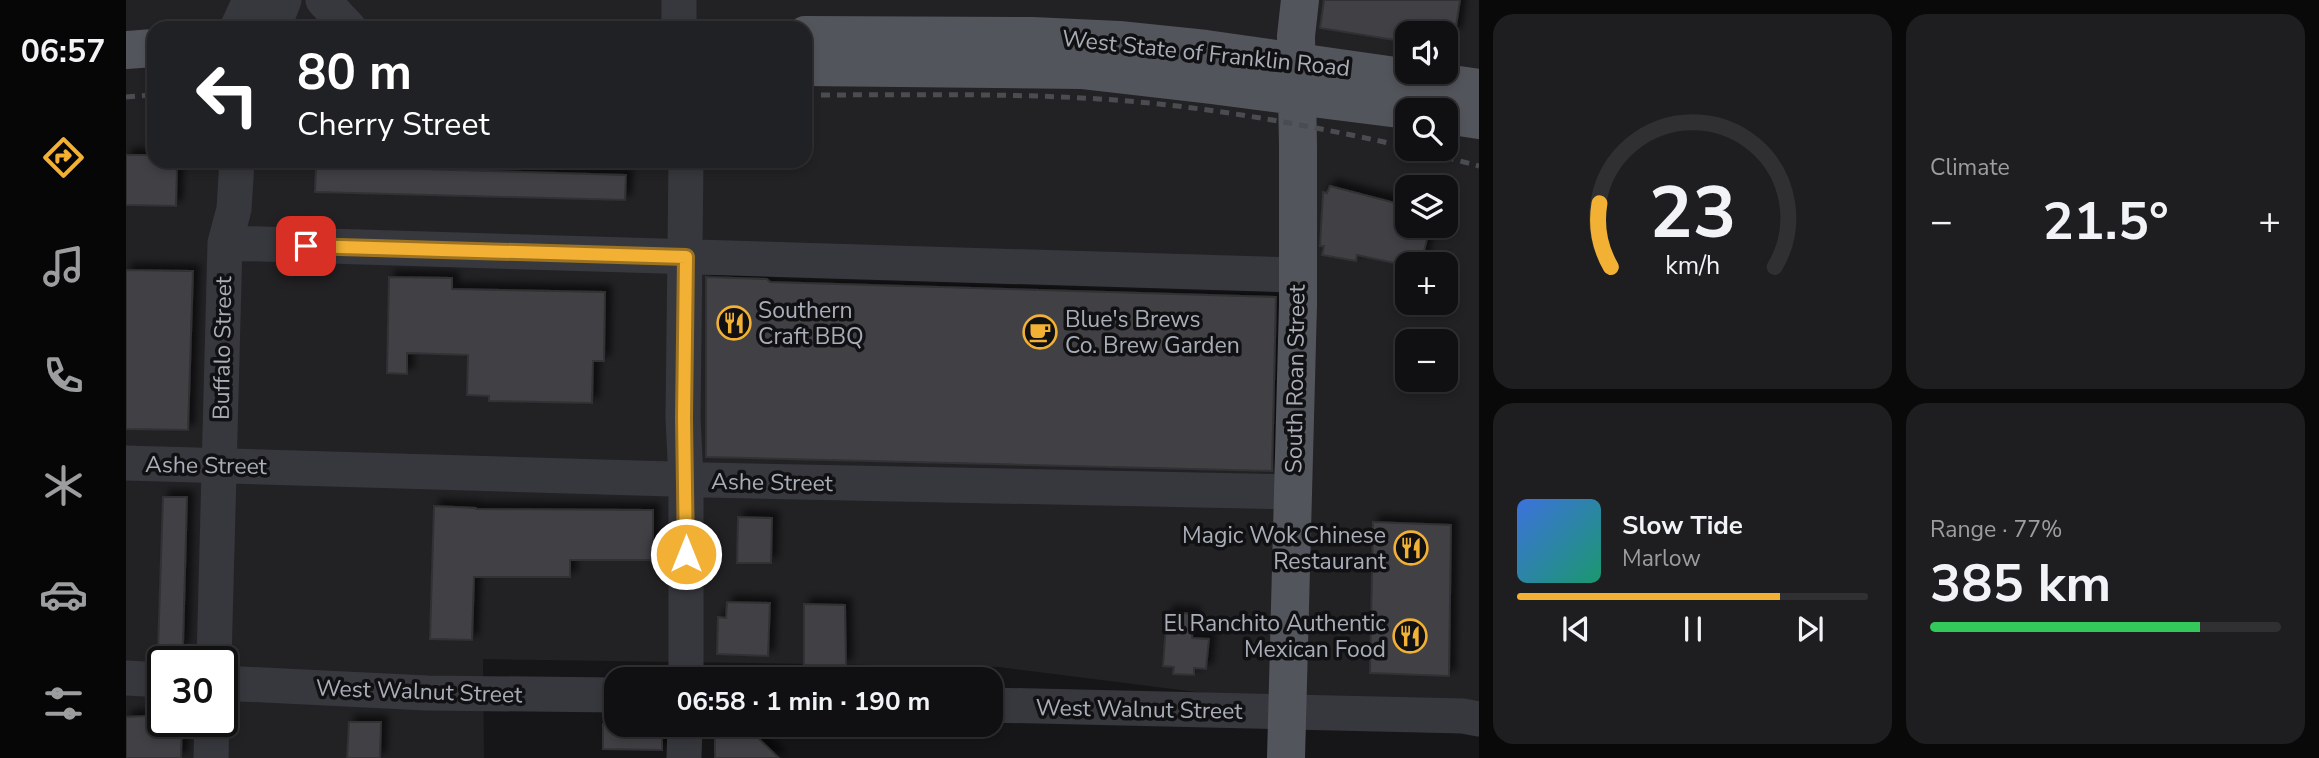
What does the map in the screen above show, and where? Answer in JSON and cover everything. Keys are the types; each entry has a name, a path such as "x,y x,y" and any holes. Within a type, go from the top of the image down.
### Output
{"main road":[{"name":"South Roan Street","path":"1286,758 1298,275 1296,36 1300,0"},
{"name":"West State of Franklin Road","path":"812,35 1076,37 1163,44 1395,107"},
{"path":"126,50 147,48"},
{"name":"West State of Franklin Road","path":"812,67 1081,70 1479,88"},
{"path":"1458,117 1479,120"}],"street":[{"path":"240,21 250,0"},
{"path":"276,21 284,0"},
{"path":"323,0 342,21"},
{"path":"678,0 679,21"},
{"name":"Buffalo Street","path":"214,646 225,243 234,209 237,168"},
{"path":"685,667 686,168"},
{"path":"225,243 1298,275"},
{"name":"Ashe Street","path":"126,463 686,480 1293,492"},
{"path":"126,678 147,679"},
{"name":"West Walnut Street","path":"238,684 427,692 604,695"},
{"name":"West Walnut Street","path":"1003,705 1463,716 1479,719"},
{"path":"211,758 212,737"},
{"path":"684,758 685,737"}],"shaded area":[{"path":"126,0 1479,0 1479,709 1252,699 1003,667 483,659 484,758 126,758"}],"building":[{"path":"1324,0 1460,0 1457,21 1395,21 1395,40 1320,28"},
{"path":"126,155 147,155 147,168 177,168 176,206 126,205"},
{"path":"316,168 626,175 625,200 315,192"},
{"path":"1330,186 1395,203 1395,238 1427,238 1424,252 1395,252 1395,263 1357,255 1356,261 1322,255 1324,246 1320,246 1323,192 1327,193"},
{"path":"126,270 193,271 188,430 126,429"},
{"path":"389,277 452,278 452,289 605,292 604,361 593,361 592,403 489,401 489,396 467,395 468,355 407,353 407,374 387,373"},
{"path":"706,277 767,279 770,282 1276,297 1272,471 706,457"},
{"path":"163,497 187,497 183,646 158,646"},
{"path":"434,506 476,509 653,510 653,560 570,560 570,577 474,577 472,640 430,639"},
{"path":"738,517 772,518 771,563 737,563"},
{"path":"1373,522 1451,525 1449,676 1370,673"},
{"path":"727,602 770,603 768,656 717,654 718,617 726,618"},
{"path":"804,604 845,605 846,665 804,665"},
{"path":"1167,612 1194,614 1192,638 1209,639 1206,669 1194,668 1194,675 1173,674 1174,667 1163,666"},
{"path":"147,716 147,737 182,737 181,758 126,758 126,717"},
{"path":"349,722 381,722 380,758 347,758"},
{"path":"603,724 604,737 662,737 662,750 603,749"},
{"path":"715,737 757,737 779,758 715,758"}],"railway":[{"path":"812,95 1107,99 1279,121 1395,144"},
{"path":"126,97 147,96"},
{"path":"1458,161 1479,166"}],"place":[{"name":"Southern Craft BBQ","path":"734,323"},
{"name":"Blue's Brews Co. Brew Garden","path":"1040,332"},
{"name":"Magic Wok Chinese Restaurant","path":"1411,548"},
{"name":"El Ranchito Authentic Mexican Food","path":"1410,636"}],"route":[{"path":"306,246 686,257 686,554"}]}
